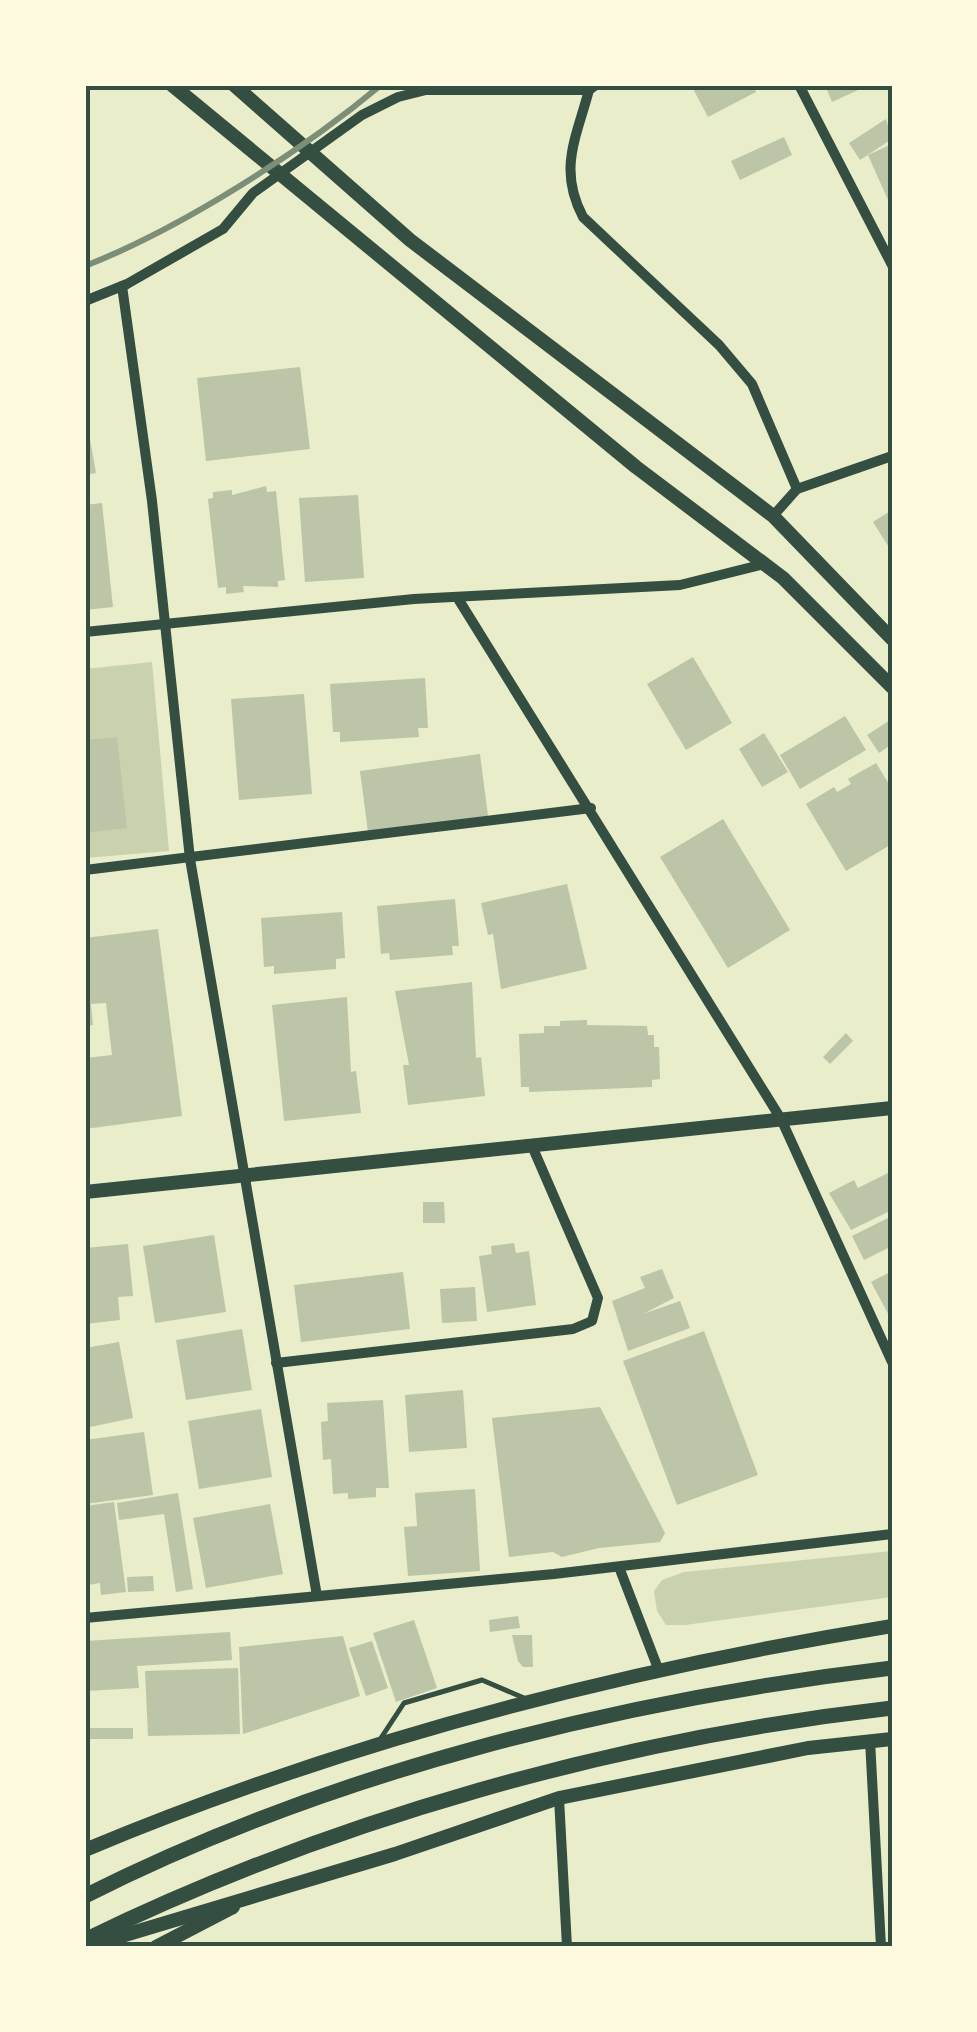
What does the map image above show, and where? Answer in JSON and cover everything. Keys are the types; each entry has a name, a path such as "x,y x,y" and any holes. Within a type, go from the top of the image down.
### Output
{"highway":[{"path":"85,1896 215,1838 336,1794 532,1733 634,1708 892,1668"},
{"path":"85,1943 147,1910 390,1816 722,1733 892,1708"}],"main road":[{"path":"172,85 636,467 764,564 829,621 892,687"},
{"path":"234,85 410,240 773,516 892,639"},
{"path":"85,1192 892,1108"},
{"path":"87,1847 244,1786 532,1701 660,1671 892,1626"},
{"path":"85,1943 395,1854 559,1798 892,1739"},
{"path":"156,1947 264,1890"}],"street":[{"path":"799,85 892,265"},
{"path":"85,300 122,286 222,228 253,193 362,115 398,98 426,90 593,88 567,170 570,192 582,217 719,345 752,384 797,489"},
{"path":"122,286 166,622 190,859 317,1596"},
{"path":"773,516 797,489 892,456"},
{"path":"85,632 457,597 680,585 764,564"},
{"path":"457,597 781,1119 892,1362"},
{"path":"85,870 591,808"},
{"path":"276,1363 572,1328 592,1321 598,1298 532,1146"},
{"path":"85,1618 619,1567 892,1534"},
{"path":"619,1567 660,1671"},
{"path":"870,1740 881,1947"},
{"path":"559,1798 568,1947"}],"lane":[{"path":"378,1744 404,1703 482,1680 532,1701"}],"green space":[{"path":"152,662 169,851 85,858 85,669"},
{"path":"892,1551 892,1597 685,1625 666,1625 657,1611 654,1591 662,1580 684,1572"}],"building":[{"path":"691,85 753,85 756,92 708,117"},
{"path":"825,85 869,85 832,102"},
{"path":"886,119 892,139 860,160 849,143"},
{"path":"784,137 792,155 740,180 731,161"},
{"path":"892,144 892,209 868,155"},
{"path":"300,367 310,449 206,461 197,378"},
{"path":"85,411 96,473 85,475"},
{"path":"266,486 267,492 276,491 285,580 278,581 278,587 243,586 244,592 226,594 226,587 218,588 208,499 213,498 213,492 232,490 232,495"},
{"path":"358,495 364,578 305,582 299,498"},
{"path":"102,503 113,607 85,610 85,505"},
{"path":"892,510 892,552 873,522"},
{"path":"693,657 732,723 686,750 647,684"},
{"path":"425,678 428,728 418,728 419,737 340,742 340,732 333,732 330,684"},
{"path":"304,694 312,794 239,800 231,699"},
{"path":"845,716 866,750 800,789 780,755"},
{"path":"892,719 892,744 879,753 867,735"},
{"path":"764,733 788,772 762,787 739,749"},
{"path":"117,737 127,828 85,833 85,740"},
{"path":"480,754 488,816 368,832 360,771"},
{"path":"876,763 892,789 892,844 846,871 806,804 834,787 837,792 851,784 848,779"},
{"path":"723,819 790,930 728,968 660,857"},
{"path":"567,884 587,969 501,989 493,934 488,935 481,903"},
{"path":"455,899 459,946 452,946 453,955 390,960 389,953 381,954 377,906"},
{"path":"342,912 345,958 336,959 336,969 274,974 274,966 264,967 261,918"},
{"path":"158,929 182,1116 85,1129 85,1058 112,1055 106,1003 91,1004 93,1025 85,1026 85,938"},
{"path":"472,982 476,1058 481,1057 485,1096 408,1105 403,1065 409,1065 395,991"},
{"path":"347,997 351,1072 356,1071 361,1113 284,1121 272,1005"},
{"path":"587,1020 587,1025 647,1026 648,1035 654,1035 654,1047 659,1047 660,1079 652,1080 652,1087 529,1092 529,1087 521,1087 519,1034 544,1033 544,1026 560,1026 560,1021"},
{"path":"846,1033 853,1041 830,1064 823,1057"},
{"path":"892,1171 892,1210 851,1230 829,1193 854,1180 858,1188"},
{"path":"423,1202 444,1202 445,1223 423,1223"},
{"path":"892,1216 892,1246 864,1260 852,1236"},
{"path":"214,1235 226,1312 155,1323 143,1246"},
{"path":"514,1243 516,1253 529,1251 536,1305 487,1312 479,1256 492,1254 491,1246"},
{"path":"128,1244 133,1296 118,1297 120,1320 85,1324 85,1248"},
{"path":"662,1269 674,1298 643,1314 680,1301 690,1328 628,1351 612,1301 645,1288 640,1277"},
{"path":"892,1271 892,1321 871,1282"},
{"path":"403,1272 410,1329 301,1342 294,1285"},
{"path":"475,1287 477,1321 442,1323 440,1289"},
{"path":"242,1329 252,1390 186,1400 176,1340"},
{"path":"704,1331 758,1475 677,1505 623,1361"},
{"path":"119,1342 133,1418 85,1428 85,1348"},
{"path":"463,1390 467,1448 409,1452 405,1395"},
{"path":"383,1400 389,1488 376,1488 376,1497 348,1499 348,1493 333,1494 331,1459 323,1460 321,1422 328,1421 327,1403"},
{"path":"600,1407 665,1533 660,1542 599,1548 562,1557 553,1552 509,1557 492,1418"},
{"path":"261,1409 272,1477 199,1489 188,1421"},
{"path":"144,1432 153,1495 85,1504 85,1440"},
{"path":"475,1489 480,1571 408,1576 404,1527 417,1526 415,1493"},
{"path":"178,1493 193,1589 176,1592 164,1514 119,1520 117,1503"},
{"path":"114,1502 126,1592 101,1595 100,1583 88,1585 85,1506"},
{"path":"270,1504 283,1574 206,1588 193,1518"},
{"path":"153,1576 154,1591 128,1592 127,1577"},
{"path":"518,1616 520,1628 490,1632 489,1620"},
{"path":"414,1620 437,1688 396,1702 373,1633"},
{"path":"230,1632 232,1660 137,1666 139,1688 85,1691 85,1641"},
{"path":"512,1635 532,1635 533,1667 523,1667 518,1661"},
{"path":"343,1636 360,1696 243,1734 239,1647"},
{"path":"372,1641 388,1688 366,1696 349,1648"},
{"path":"238,1668 240,1734 148,1736 145,1671"},
{"path":"85,1728 133,1728 133,1739 85,1739"}],"railway":[{"path":"85,266 161,231 240,186 315,136 381,85"}]}
